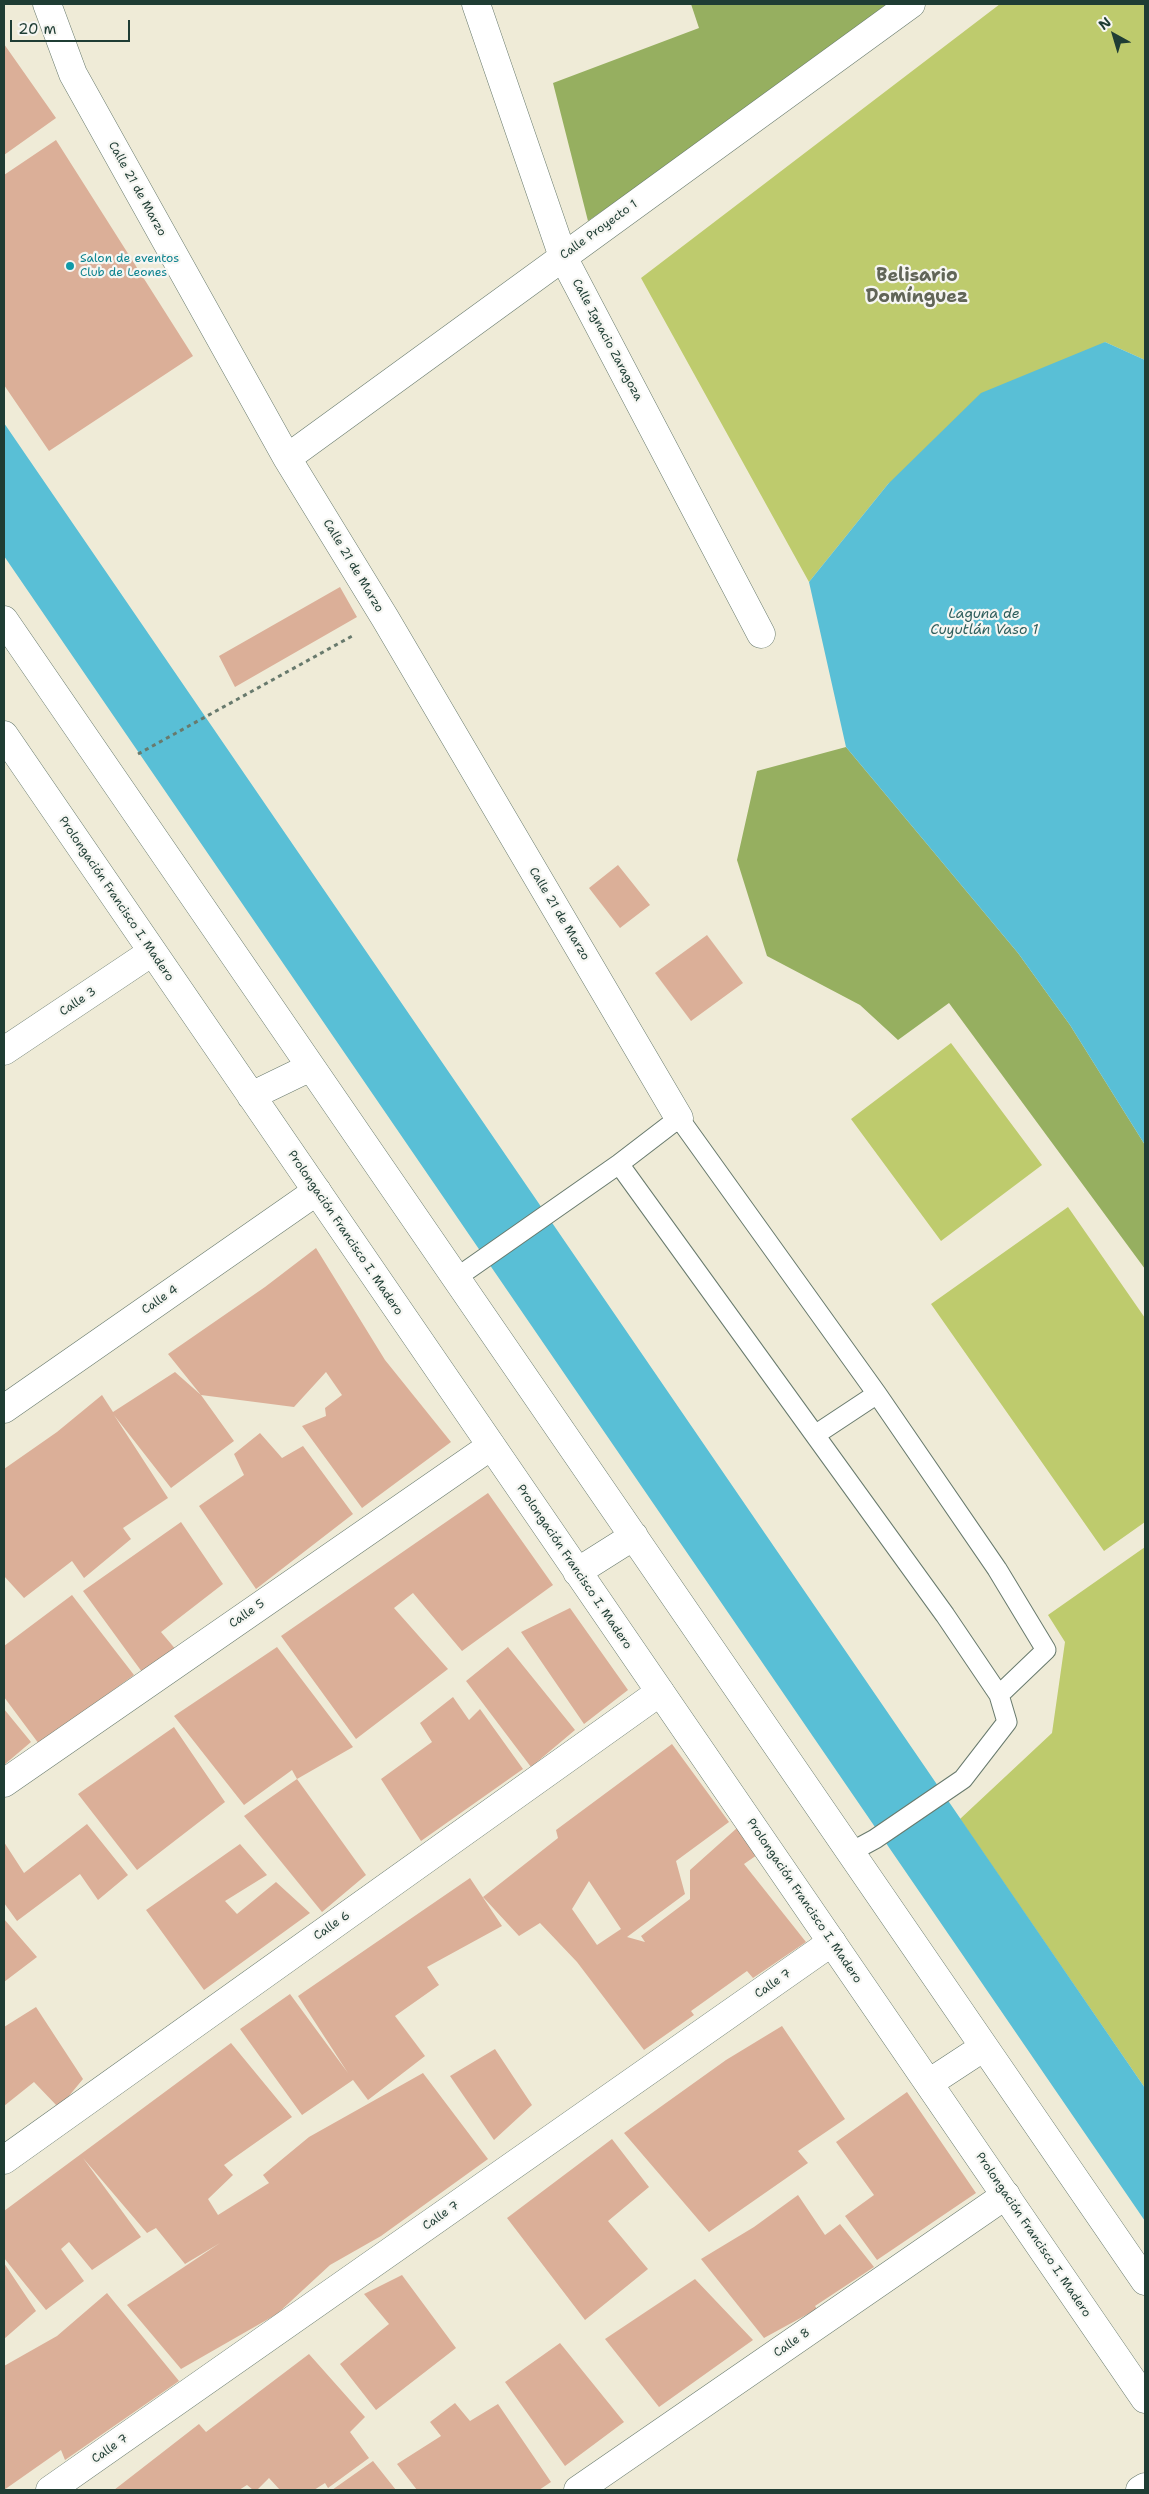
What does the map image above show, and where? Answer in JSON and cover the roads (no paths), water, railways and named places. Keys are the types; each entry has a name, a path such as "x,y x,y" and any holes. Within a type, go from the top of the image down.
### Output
{"street":[{"name":"Calle 21 de Marzo","path":"47,4 73,74 287,458 385,618 679,1118"},
{"name":"Calle Ignacio Zaragoza","path":"476,4 563,257 761,634"},
{"name":"Calle Proyecto 1","path":"287,458 911,4"},
{"path":"4,620 311,1067 466,1271 634,1536 1145,2281"},
{"name":"Prolongación Francisco I. Madero","path":"4,735 1145,2399"},
{"name":"Calle 3","path":"4,1051 152,952"},
{"path":"251,1096 311,1067"},
{"name":"Calle 4","path":"4,1409 317,1191"},
{"name":"Calle 5","path":"4,1782 491,1446"},
{"path":"578,1572 634,1536"},
{"name":"Calle 6","path":"4,2160 660,1692"},
{"name":"Calle 7","path":"50,2490 832,1942"},
{"path":"929,2083 984,2047"},
{"name":"Calle 8","path":"578,2490 1006,2195"},
{"path":"1140,2490 1145,2487"}],"lane":[{"path":"466,1271 619,1164 679,1118 877,1394 997,1569 1046,1650 999,1695"},
{"path":"619,1164 945,1615 999,1695 1007,1722 963,1779 875,1840 851,1852"},
{"path":"815,1435 877,1394"}],"water":[{"name":"Laguna de Cuyutlán Vaso 1","path":"1105,342 1145,360 1145,1145 1070,1025 1018,953 846,747 809,582 888,484 981,393"},
{"path":"4,423 1145,2088 1145,2221 4,556"}],"place":[{"name":"Salon de eventos Club de Leones","path":"70,266"}],"district":[{"name":"Belisario Domínguez","path":"917,286"}]}
